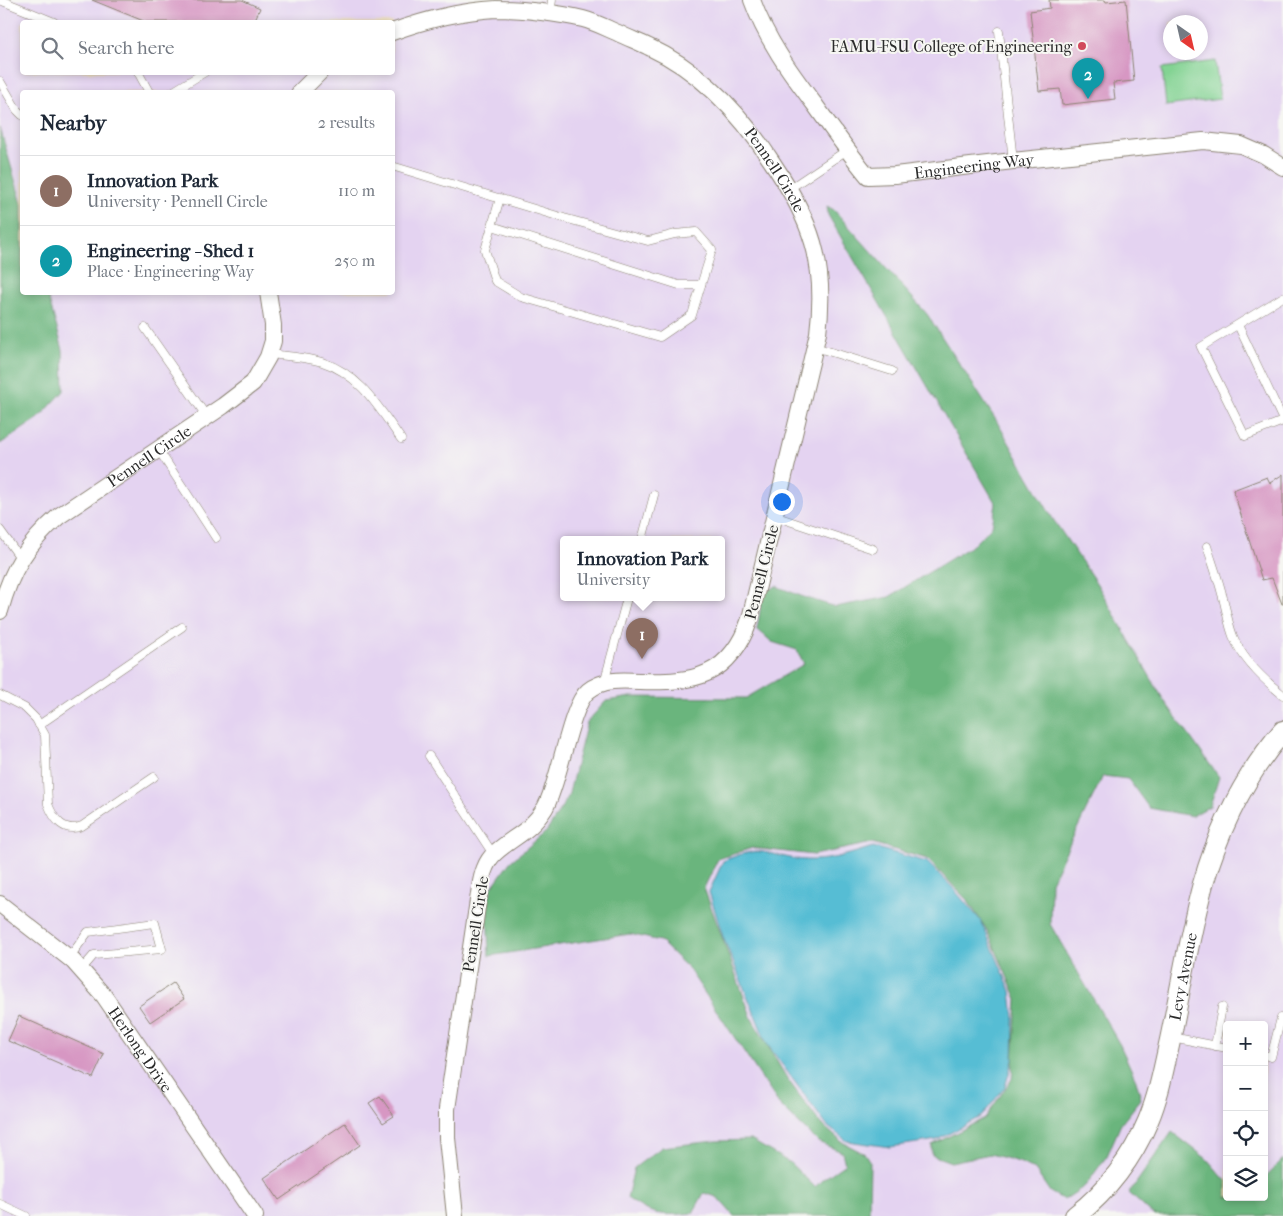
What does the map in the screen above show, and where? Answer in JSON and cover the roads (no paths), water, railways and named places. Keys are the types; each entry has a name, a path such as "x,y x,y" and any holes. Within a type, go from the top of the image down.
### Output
{"street":[{"name":"Engineering Way","path":"752,0 766,33 777,52 847,150 868,176 895,175 1202,141 1240,145 1264,155 1283,167"},
{"name":"Pennell Circle","path":"395,31 458,14 497,9 551,7 600,25 650,47 678,63 711,89 736,113 763,148 789,189 810,230 820,272 821,312 815,347 750,619 739,646 720,666 693,679 665,682 622,680 604,683 588,692 581,699 554,788 544,809 531,826 493,854 484,868 447,1109 447,1147 455,1216"},
{"path":"302,90 317,75"},
{"name":"Pennell Circle","path":"0,611 9,580 21,559 43,530 59,516 207,417 253,383 269,354 273,341 273,325 268,295"},
{"name":"Levy Avenue","path":"1075,1216 1102,1192 1118,1173 1148,1123 1162,1076 1195,916 1221,831 1254,770 1283,731"},
{"name":"Herlong Drive","path":"0,904 75,964 104,996 255,1216"}],"lane":[{"path":"0,0 49,20"},
{"path":"998,31 1013,161"},
{"path":"140,75 149,90"},
{"path":"175,90 200,75"},
{"path":"0,81 20,113"},
{"path":"789,189 847,150"},
{"path":"395,167 500,198 564,218 648,240 696,232 712,250 692,315 660,337 521,297 494,281 485,250 500,198"},
{"path":"492,226 679,285 701,285"},
{"path":"1238,325 1283,421 1245,436 1201,347 1283,298"},
{"path":"145,328 207,417"},
{"path":"815,347 892,371"},
{"path":"269,354 322,362 349,375 366,390 401,439"},
{"path":"158,449 216,538"},
{"path":"643,536 654,495"},
{"path":"774,516 873,549"},
{"path":"0,530 21,559"},
{"path":"1207,546 1233,637 1244,655 1283,695"},
{"path":"604,683 625,601"},
{"path":"39,724 182,628"},
{"path":"0,695 25,708 36,719 45,735 48,804 52,814 68,829 76,829 82,826 154,777"},
{"path":"429,756 493,854"},
{"path":"155,923 162,949 94,955 75,964 88,932 155,923"},
{"path":"1215,1046 1222,1007"},
{"path":"1268,1056 1270,1057 1282,1018"},
{"path":"1170,1037 1223,1047"},
{"path":"0,1204 26,1216"}],"water":[{"path":"873,847 927,862 952,887 981,921 1011,991 1014,1018 1013,1060 1005,1087 982,1116 937,1140 890,1147 847,1141 827,1126 767,1044 723,937 709,892 723,861 742,854 763,852 800,860 821,860"}],"place":[{"name":"FAMU-FSU College of Engineering","path":"1082,46"},
{"name":"Engineering - Shed 1","path":"1088,99"},
{"name":"Innovation Park","path":"642,659"}]}
